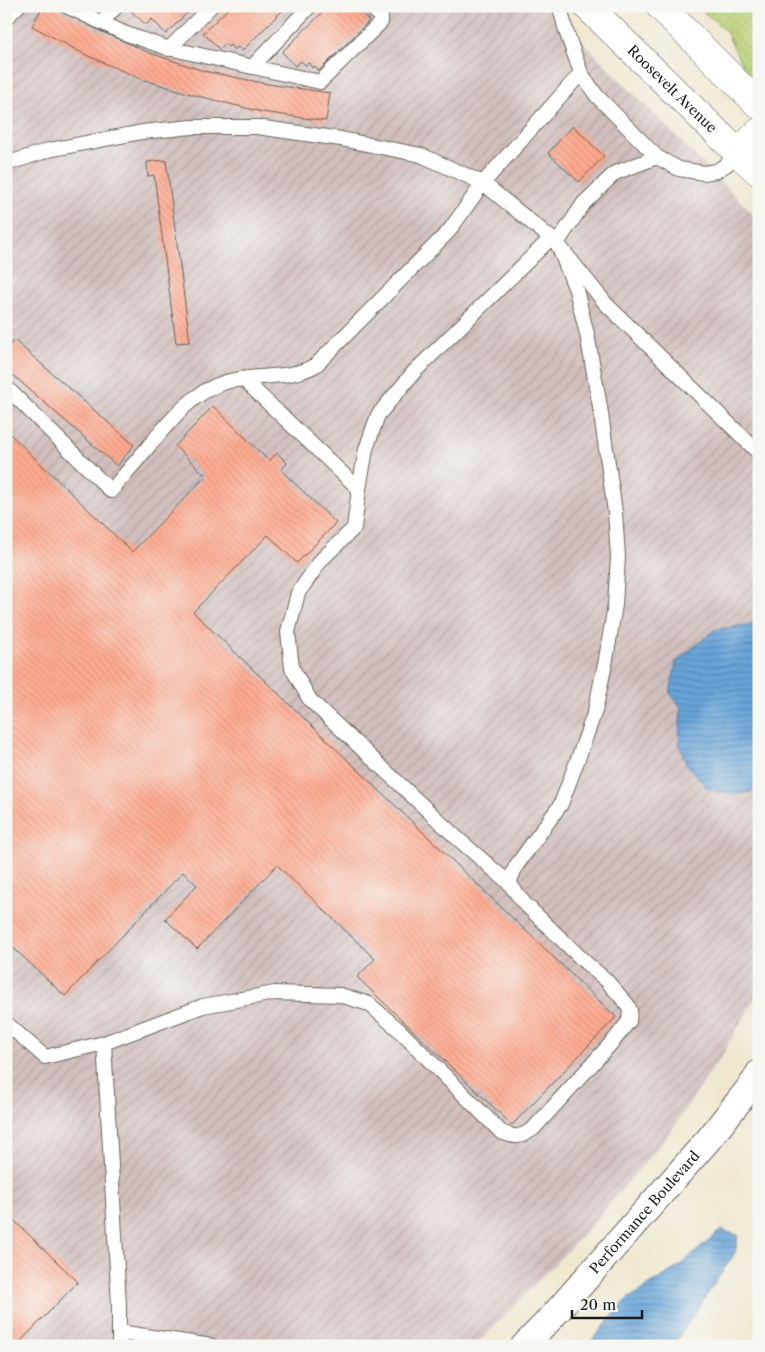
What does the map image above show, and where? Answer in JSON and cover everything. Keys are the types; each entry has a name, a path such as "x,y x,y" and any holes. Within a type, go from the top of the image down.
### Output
{"main road":[{"name":"Roosevelt Avenue","path":"587,6 759,172"},
{"path":"660,6 759,105"},
{"path":"738,153 759,132"}],"street":[{"name":"Performance Boulevard","path":"524,1346 559,1309 757,1082"}],"lane":[{"path":"6,18 18,6"},
{"path":"66,6 124,33 170,49 320,82 381,22 381,17 370,6"},
{"path":"104,23 106,17 117,6"},
{"path":"170,49 211,6"},
{"path":"252,67 310,6"},
{"path":"562,6 561,11 566,31 580,73 596,95 657,157 679,169 704,172 716,171 726,165 738,153"},
{"path":"6,387 111,491 171,419 199,394 226,382 292,375 316,365 449,231 483,183 580,73"},
{"path":"6,164 49,150 142,132 192,126 257,127 421,154 483,183 554,241 606,304 759,453"},
{"path":"6,1023 45,1057 104,1043 203,1006 275,993 340,996 369,1004 398,1030 501,1132 514,1137 523,1136 533,1129 616,1039 629,1021 630,1010 627,1004 606,980 524,903 509,883 457,838 310,700 292,668 288,632 298,593 322,560 354,528 366,449 378,415 414,372 554,241 584,203 615,174 657,157"},
{"path":"509,883 516,866 561,804 595,711 615,605 618,557 615,512 600,407 587,334 576,290 554,241"},
{"path":"243,379 359,489"},
{"path":"104,1043 119,1305 119,1339 212,1346"}],"shaded area":[{"path":"6,6 547,6 759,220 759,991 724,1052 665,1139 579,1239 475,1346 6,1346"}],"green space":[{"path":"697,6 759,6 759,83 744,70 726,31"}],"water":[{"path":"759,624 759,784 751,792 734,795 708,789 686,763 679,743 681,707 670,693 676,662 714,630"},
{"path":"721,1230 738,1235 735,1253 673,1346 587,1346 626,1300 678,1267"}],"building":[{"path":"43,6 52,6 98,30 150,53 204,71 268,84 330,93 326,121 262,112 141,79 86,55 32,26"},
{"path":"134,6 194,6 166,34 152,19 146,25 130,10"},
{"path":"231,6 287,6 242,51 238,47 234,50 230,45 228,47 225,44 219,49 203,33"},
{"path":"329,6 355,6 369,21 319,71 315,66 312,68 309,63 305,65 301,61 295,66 282,52"},
{"path":"573,126 604,156 579,182 548,153"},
{"path":"166,160 190,342 176,343 154,175 148,176 147,162"},
{"path":"14,340 134,445 117,466 6,369 6,350"},
{"path":"213,406 269,461 277,453 287,463 281,470 336,523 297,563 268,535 193,612 616,1017 512,1125 357,977 375,959 277,865 197,949 165,919 197,885 183,872 65,996 6,941 6,430 132,552 206,476 175,446"},
{"path":"6,1213 78,1282 16,1346 6,1346"}]}
